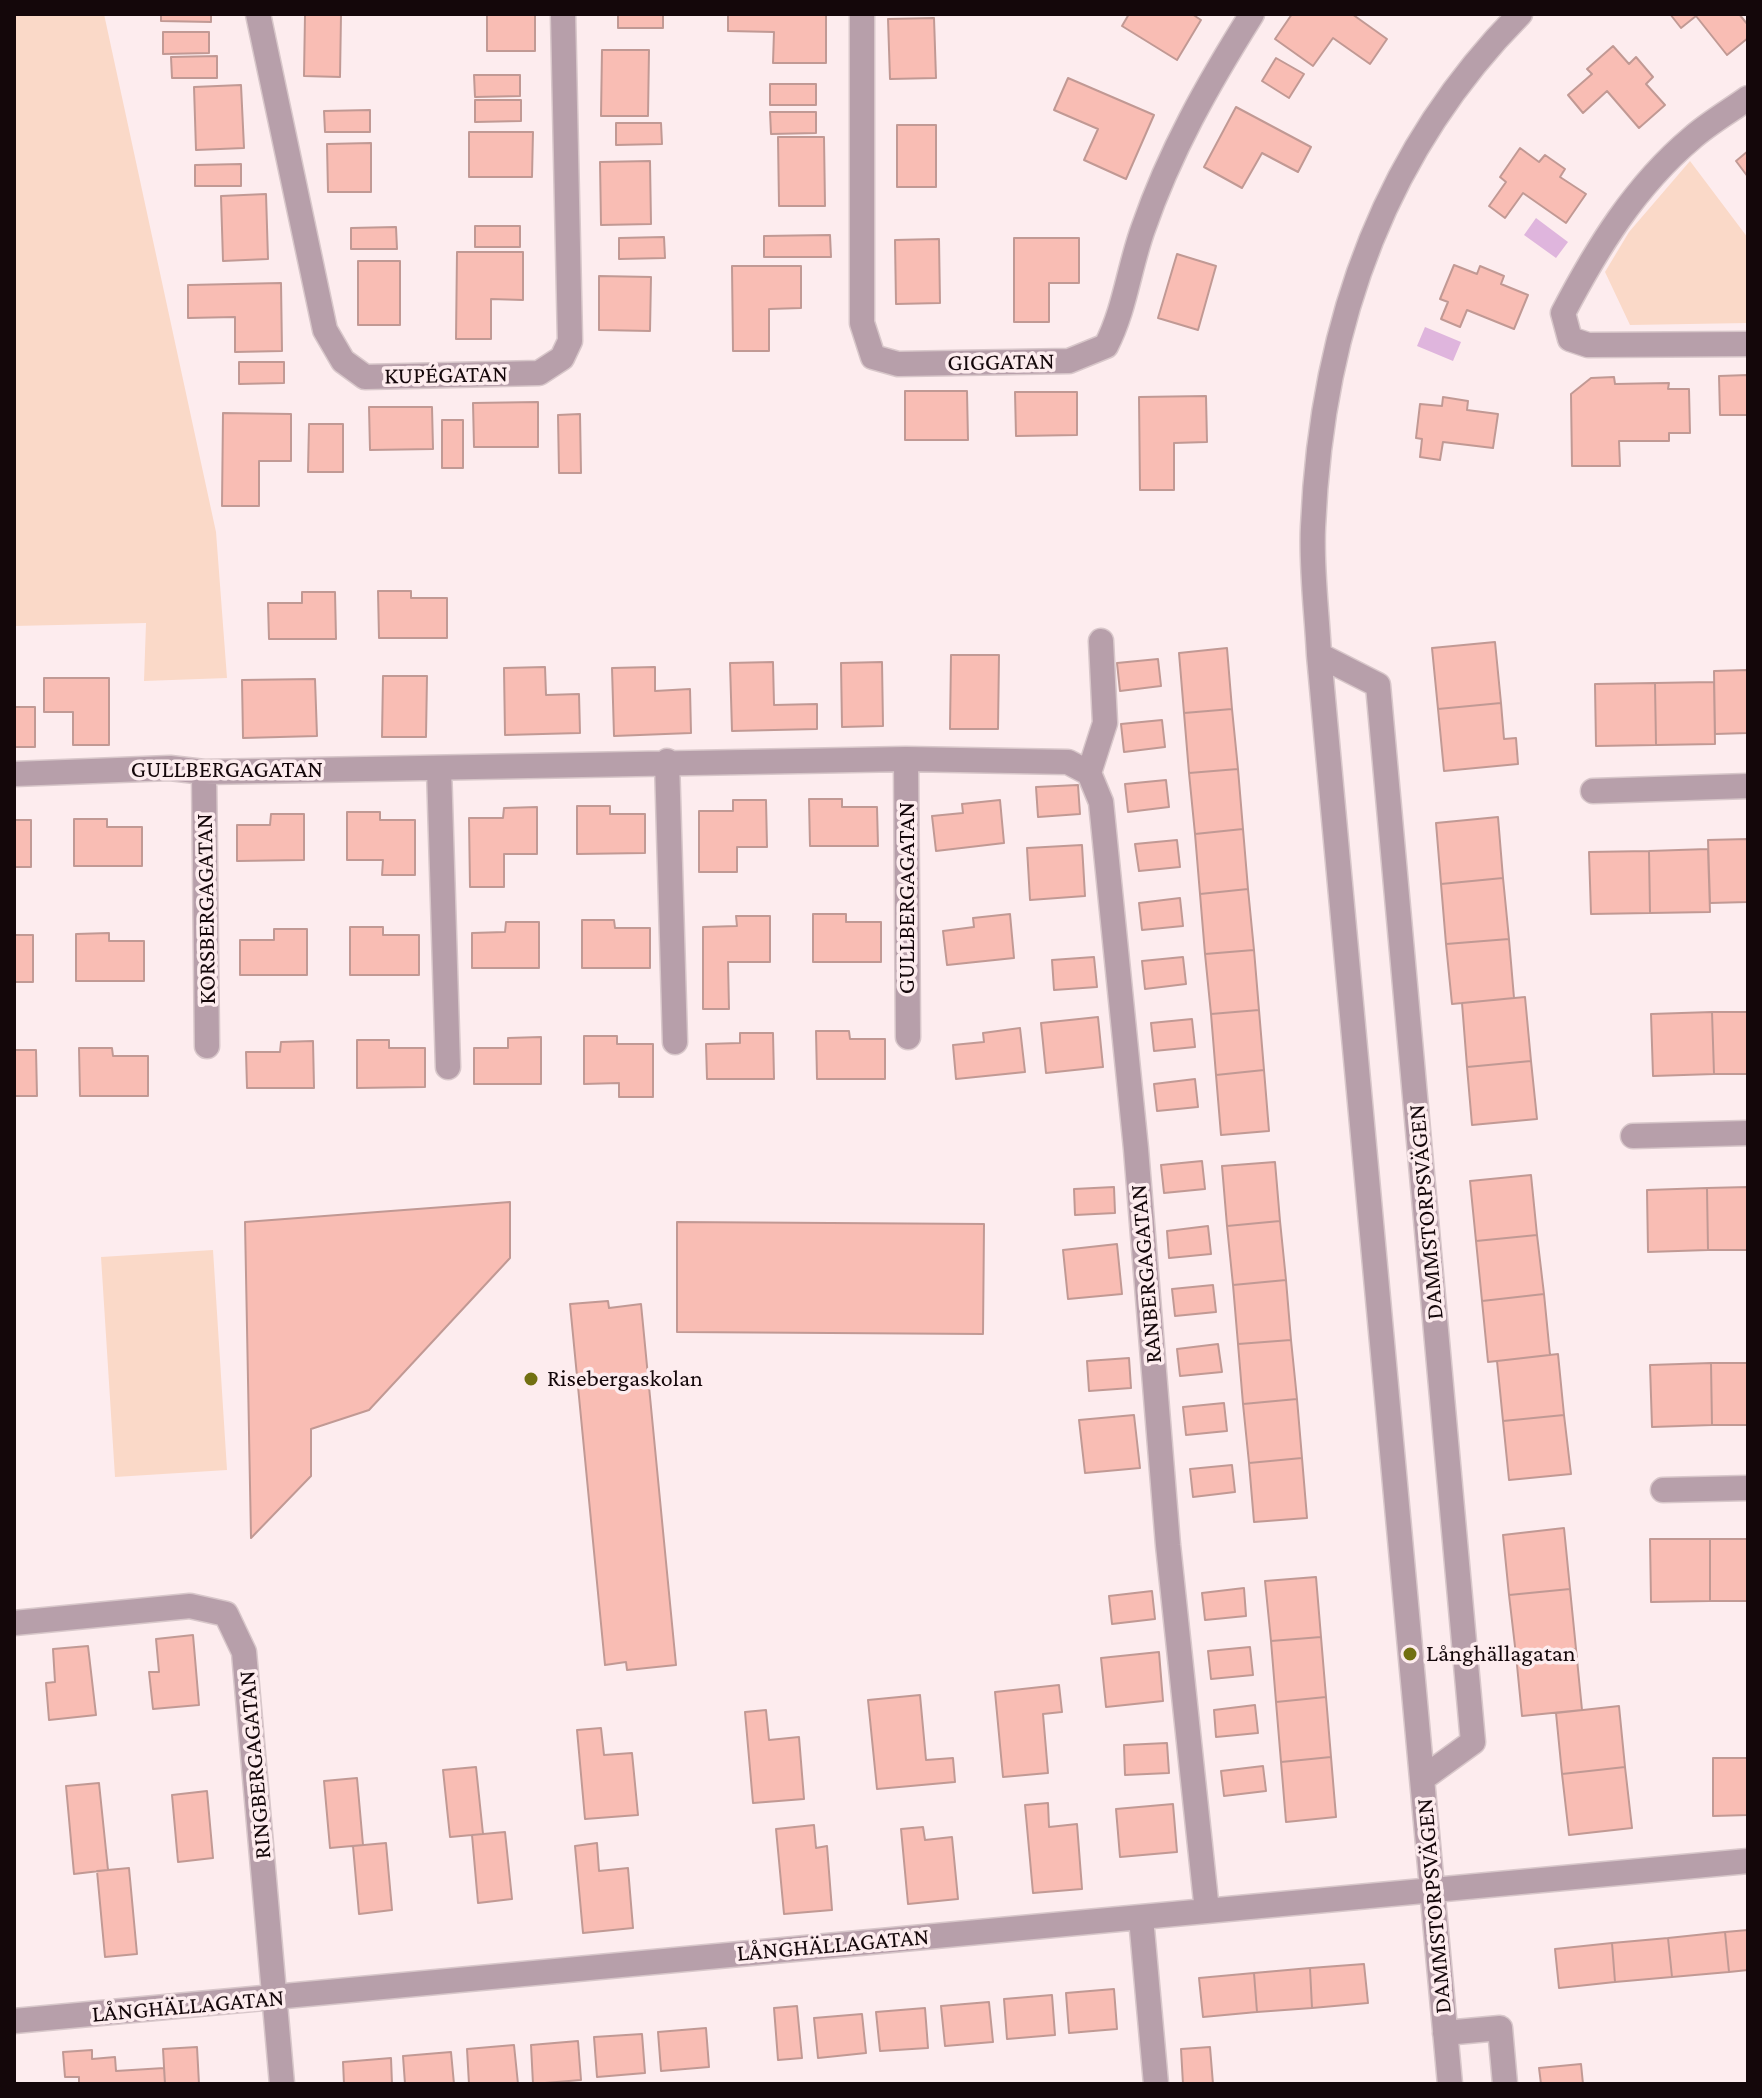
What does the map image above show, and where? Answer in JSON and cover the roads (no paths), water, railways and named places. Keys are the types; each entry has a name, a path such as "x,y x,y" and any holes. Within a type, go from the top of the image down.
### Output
{"street":[{"name":"KUPÉGATAN","path":"258,14 325,330 343,361 365,377 539,373 562,358 570,341 563,14"},
{"name":"GIGGATAN","path":"862,14 862,323 873,357 898,364 1069,361 1106,346 1119,321 1143,229 1195,105 1252,14"},
{"name":"DAMMSTORPSVÄGEN","path":"1450,2084 1319,655 1312,530 1320,438 1335,347 1352,287 1391,190 1425,129 1493,41 1520,14"},
{"path":"1748,98 1692,138 1637,194 1598,248 1563,313 1570,339 1588,345 1748,344"},
{"path":"1089,773 1105,723 1101,641"},
{"name":"DAMMSTORPSVÄGEN","path":"1319,655 1378,685 1473,1742 1422,1779"},
{"name":"GULLBERGAGATAN","path":"14,774 170,768 204,772 667,761 906,759 1068,762 1089,773"},
{"name":"GULLBERGAGATAN","path":"906,759 908,1037"},
{"path":"667,761 675,1042"},
{"path":"439,768 448,1067"},
{"name":"KORSBERGAGATAN","path":"204,772 207,1046"},
{"name":"RANBERGAGATAN","path":"1089,773 1101,802 1136,1149 1168,1545 1207,1911"},
{"path":"1593,791 1748,786"},
{"path":"1633,1136 1748,1133"},
{"path":"1663,1490 1748,1488"},
{"name":"RINGBERGAGATAN","path":"14,1623 190,1606 226,1614 244,1652 277,1999 282,2084"},
{"name":"LÅNGHÄLLAGATAN","path":"14,2021 1748,1861"},
{"path":"1141,1918 1156,2084"},
{"name":"DAMMSTORPSVÄGEN","path":"1445,2033 1500,2028 1505,2084"}],"place":[{"name":"Risebergaskolan","path":"531,1379"},
{"name":"Långhällagatan","path":"1410,1654"}]}
